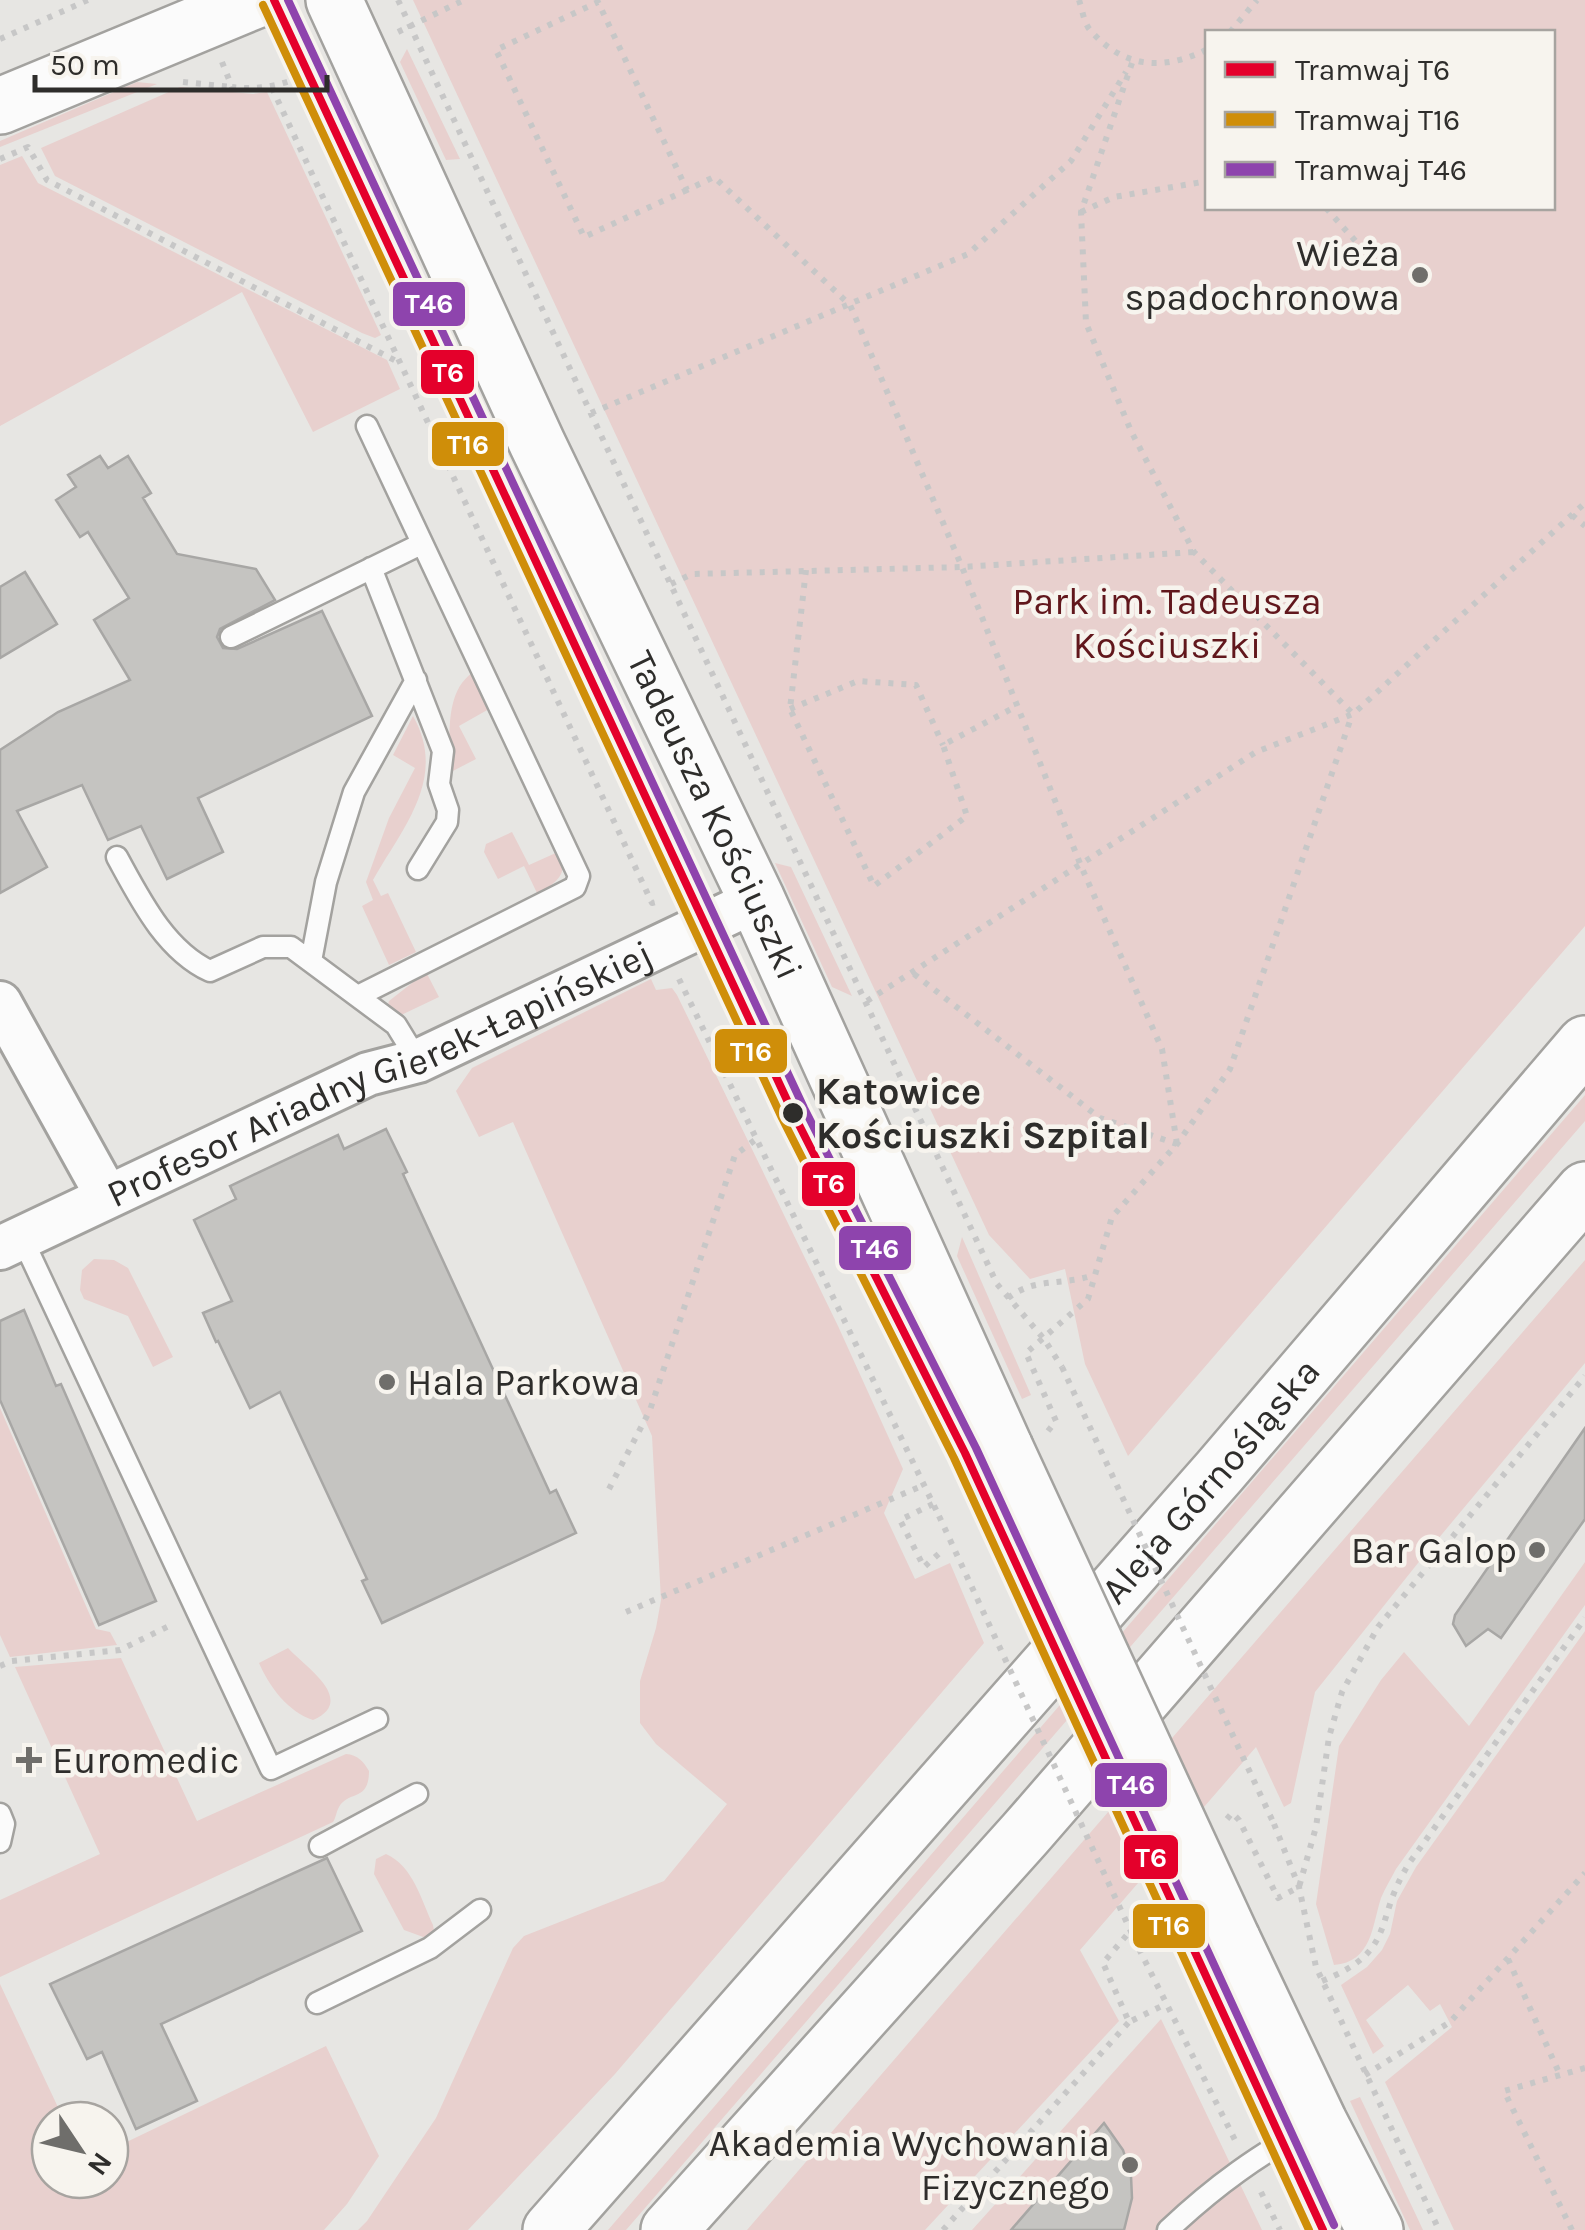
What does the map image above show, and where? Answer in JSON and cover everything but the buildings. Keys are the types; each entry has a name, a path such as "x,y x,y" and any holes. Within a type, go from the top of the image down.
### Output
{"main road":[{"path":"14,126 256,0"},
{"name":"Tadeusza Kościuszki","path":"334,0 537,443 757,900 1232,1939 1375,2230"},
{"name":"Aleja Górnośląska","path":"551,2230 1193,1501 1585,1044"},
{"path":"669,2230 1026,1834 1585,1190"}],"street":[{"name":"Profesor Ariadny Gierek-Łapińskiej","path":"11,1243 368,1074 418,1060 757,900"},
{"path":"0,1003 107,1196"}],"lane":[{"path":"358,996 575,887 578,876 367,426"},
{"path":"231,637 421,544"},
{"path":"370,568 443,751 439,784 448,810 447,822 418,869"},
{"path":"311,961 326,882 354,792 416,680"},
{"path":"117,858 148,914 194,964 210,971 263,947 291,947 396,1025 418,1060"},
{"path":"11,1243 197,1612 271,1770 377,1719"},
{"path":"320,1846 417,1794"},
{"path":"0,1814 4,1824 0,1842"},
{"path":"316,2003 430,1948 480,1910"},
{"path":"1168,2230 1212,2188 1319,2122"}],"path":[{"path":"0,39 88,0"},
{"path":"398,0 996,1284 1044,1338 1062,1368 1274,1824 1299,1887 1322,1982 1439,2230"},
{"path":"411,26 464,0"},
{"path":"1079,0 1088,29 1132,63 1181,62 1205,50"},
{"path":"1232,30 1257,0"},
{"path":"688,190 598,2 496,50 584,237 688,190 714,178 850,305 962,566 1080,866 1162,1049 1177,1144"},
{"path":"216,47 232,87 272,88 334,62"},
{"path":"591,413 968,254 1071,160 1132,63"},
{"path":"1132,63 1081,212 1086,323 1131,431 1194,552 1352,714"},
{"path":"272,88 652,904 663,900"},
{"path":"14,126 47,180 400,363"},
{"path":"1081,212 1114,197 1205,182"},
{"path":"1328,210 1367,254"},
{"path":"867,1002 1256,752 1352,714 1585,503"},
{"path":"1572,515 1585,526"},
{"path":"672,584 692,574 962,566 1194,552"},
{"path":"790,708 858,682 916,685 968,816 874,886 790,708 806,570"},
{"path":"943,745 1017,706"},
{"path":"1056,1421 1026,1353 1088,1299 1112,1217 1177,1144 1230,1069 1352,714"},
{"path":"691,970 678,978 940,1516 1139,1949 1280,2230"},
{"path":"914,974 1100,1118 1177,1144"},
{"path":"610,1489 650,1410 735,1155 755,1140"},
{"path":"1008,1298 1033,1284 1071,1283 1095,1274"},
{"path":"1239,1820 1278,1898 1299,1887 1316,1827 1329,1737 1342,1692 1378,1627 1585,1376"},
{"path":"626,1612 924,1485"},
{"path":"933,1504 900,1520 924,1567 944,1550"},
{"path":"0,1666 12,1661 120,1650 197,1612"},
{"path":"1322,1982 1349,1970 1374,1949 1390,1899 1410,1862 1585,1618"},
{"path":"1366,2075 1450,2022 1585,1872"},
{"path":"1508,1959 1560,2075"},
{"path":"1106,1973 1129,2022"},
{"path":"943,2230 1129,2022 1166,2004"},
{"path":"1572,2230 1504,2092 1585,2068"}],"green space":[{"name":"Park im. Tadeusza Kościuszki","path":"413,0 1585,0 1585,926 1128,1456 1085,1364 1065,1269 1030,1279 989,1235"},
{"path":"407,49 460,159 446,160 400,62"},
{"path":"137,82 157,84 0,147 0,141"},
{"path":"180,87 267,92 381,335 375,338 362,333 55,176 41,148"},
{"path":"22,156 38,183 387,360 400,389 313,432 242,292 0,426 0,165"},
{"path":"472,673 489,709 459,726 476,759 449,773 453,705 456,693"},
{"path":"413,716 423,739 424,781 408,821 373,880 381,896 388,893 416,952 389,965 362,906 373,900 366,882 389,818 415,768 393,755"},
{"path":"512,832 529,865 558,852 562,872 550,886 537,893 524,866 498,879 484,852 486,844"},
{"path":"775,863 791,867 852,996 832,987"},
{"path":"426,972 439,997 397,1017 387,1008 389,1001"},
{"path":"651,979 656,990 672,988 677,995 903,1469 884,1513 915,1579 950,1563 984,1643 615,2074 468,2230 358,2230 436,2118 513,1948 524,1936 664,1881 727,1804 656,1744 640,1723 640,1681 661,1600 652,1436 513,1122 479,1137 456,1091 472,1068"},
{"path":"1585,1095 1585,1121 626,2230 608,2230"},
{"path":"962,1237 1031,1395 1022,1399 957,1256"},
{"path":"94,1259 114,1260 128,1268 173,1357 153,1367 128,1316 84,1299 80,1290 82,1270"},
{"path":"1585,1260 1585,1363 1315,1692 1291,1803 1284,1807 1256,1747 1080,1950 1119,2021 925,2230 747,2230"},
{"path":"0,1408 96,1629 110,1632 117,1645 10,1657 0,1635"},
{"path":"1585,1562 1585,1605 1396,1869 1363,1950 1347,1962 1334,1965 1316,1904 1339,1746 1404,1652 1469,1726"},
{"path":"1585,1631 1585,2230 1454,2230 1385,2082 1452,2027 1440,2004 1430,2011 1408,1985 1366,2020 1384,2046 1373,2054 1341,1985 1367,1967 1382,1950 1397,1901 1416,1867"},
{"path":"288,1648 315,1673 329,1693 326,1712 313,1720 280,1697 259,1663"},
{"path":"121,1658 197,1821 346,1754 360,1759 369,1771 366,1787 343,1802 333,1822 0,1977 0,1900 100,1854 15,1667"},
{"path":"386,1854 403,1866 420,1894 434,1931 426,1938 404,1930 374,1874 376,1859"},
{"path":"0,1984 55,2100 30,2100 30,2200 130,2200 130,2140 326,2046 379,2156 324,2230 0,2230"},
{"name":"Akademia Wychowania Fizycznego","path":"1161,2019 1262,2230 972,2230"},
{"path":"1360,2097 1423,2230 1410,2230 1350,2101"}],"tram line":[{"name":"T6","path":"274,0 793,1113 965,1453 1323,2230"},
{"name":"T46","path":"288,0 804,1108 976,1448 1334,2225"},
{"name":"T16","path":"263,5 782,1118 954,1458 1309,2230"}],"place":[{"name":"Wieża spadochronowa","path":"1420,275"},
{"name":"Katowice Kościuszki Szpital","path":"793,1113"},
{"name":"Hala Parkowa","path":"387,1382"},
{"name":"Bar Galop","path":"1537,1550"},
{"name":"Euromedic","path":"29,1760"},
{"name":"Akademia Wychowania Fizycznego","path":"1130,2165"}]}
